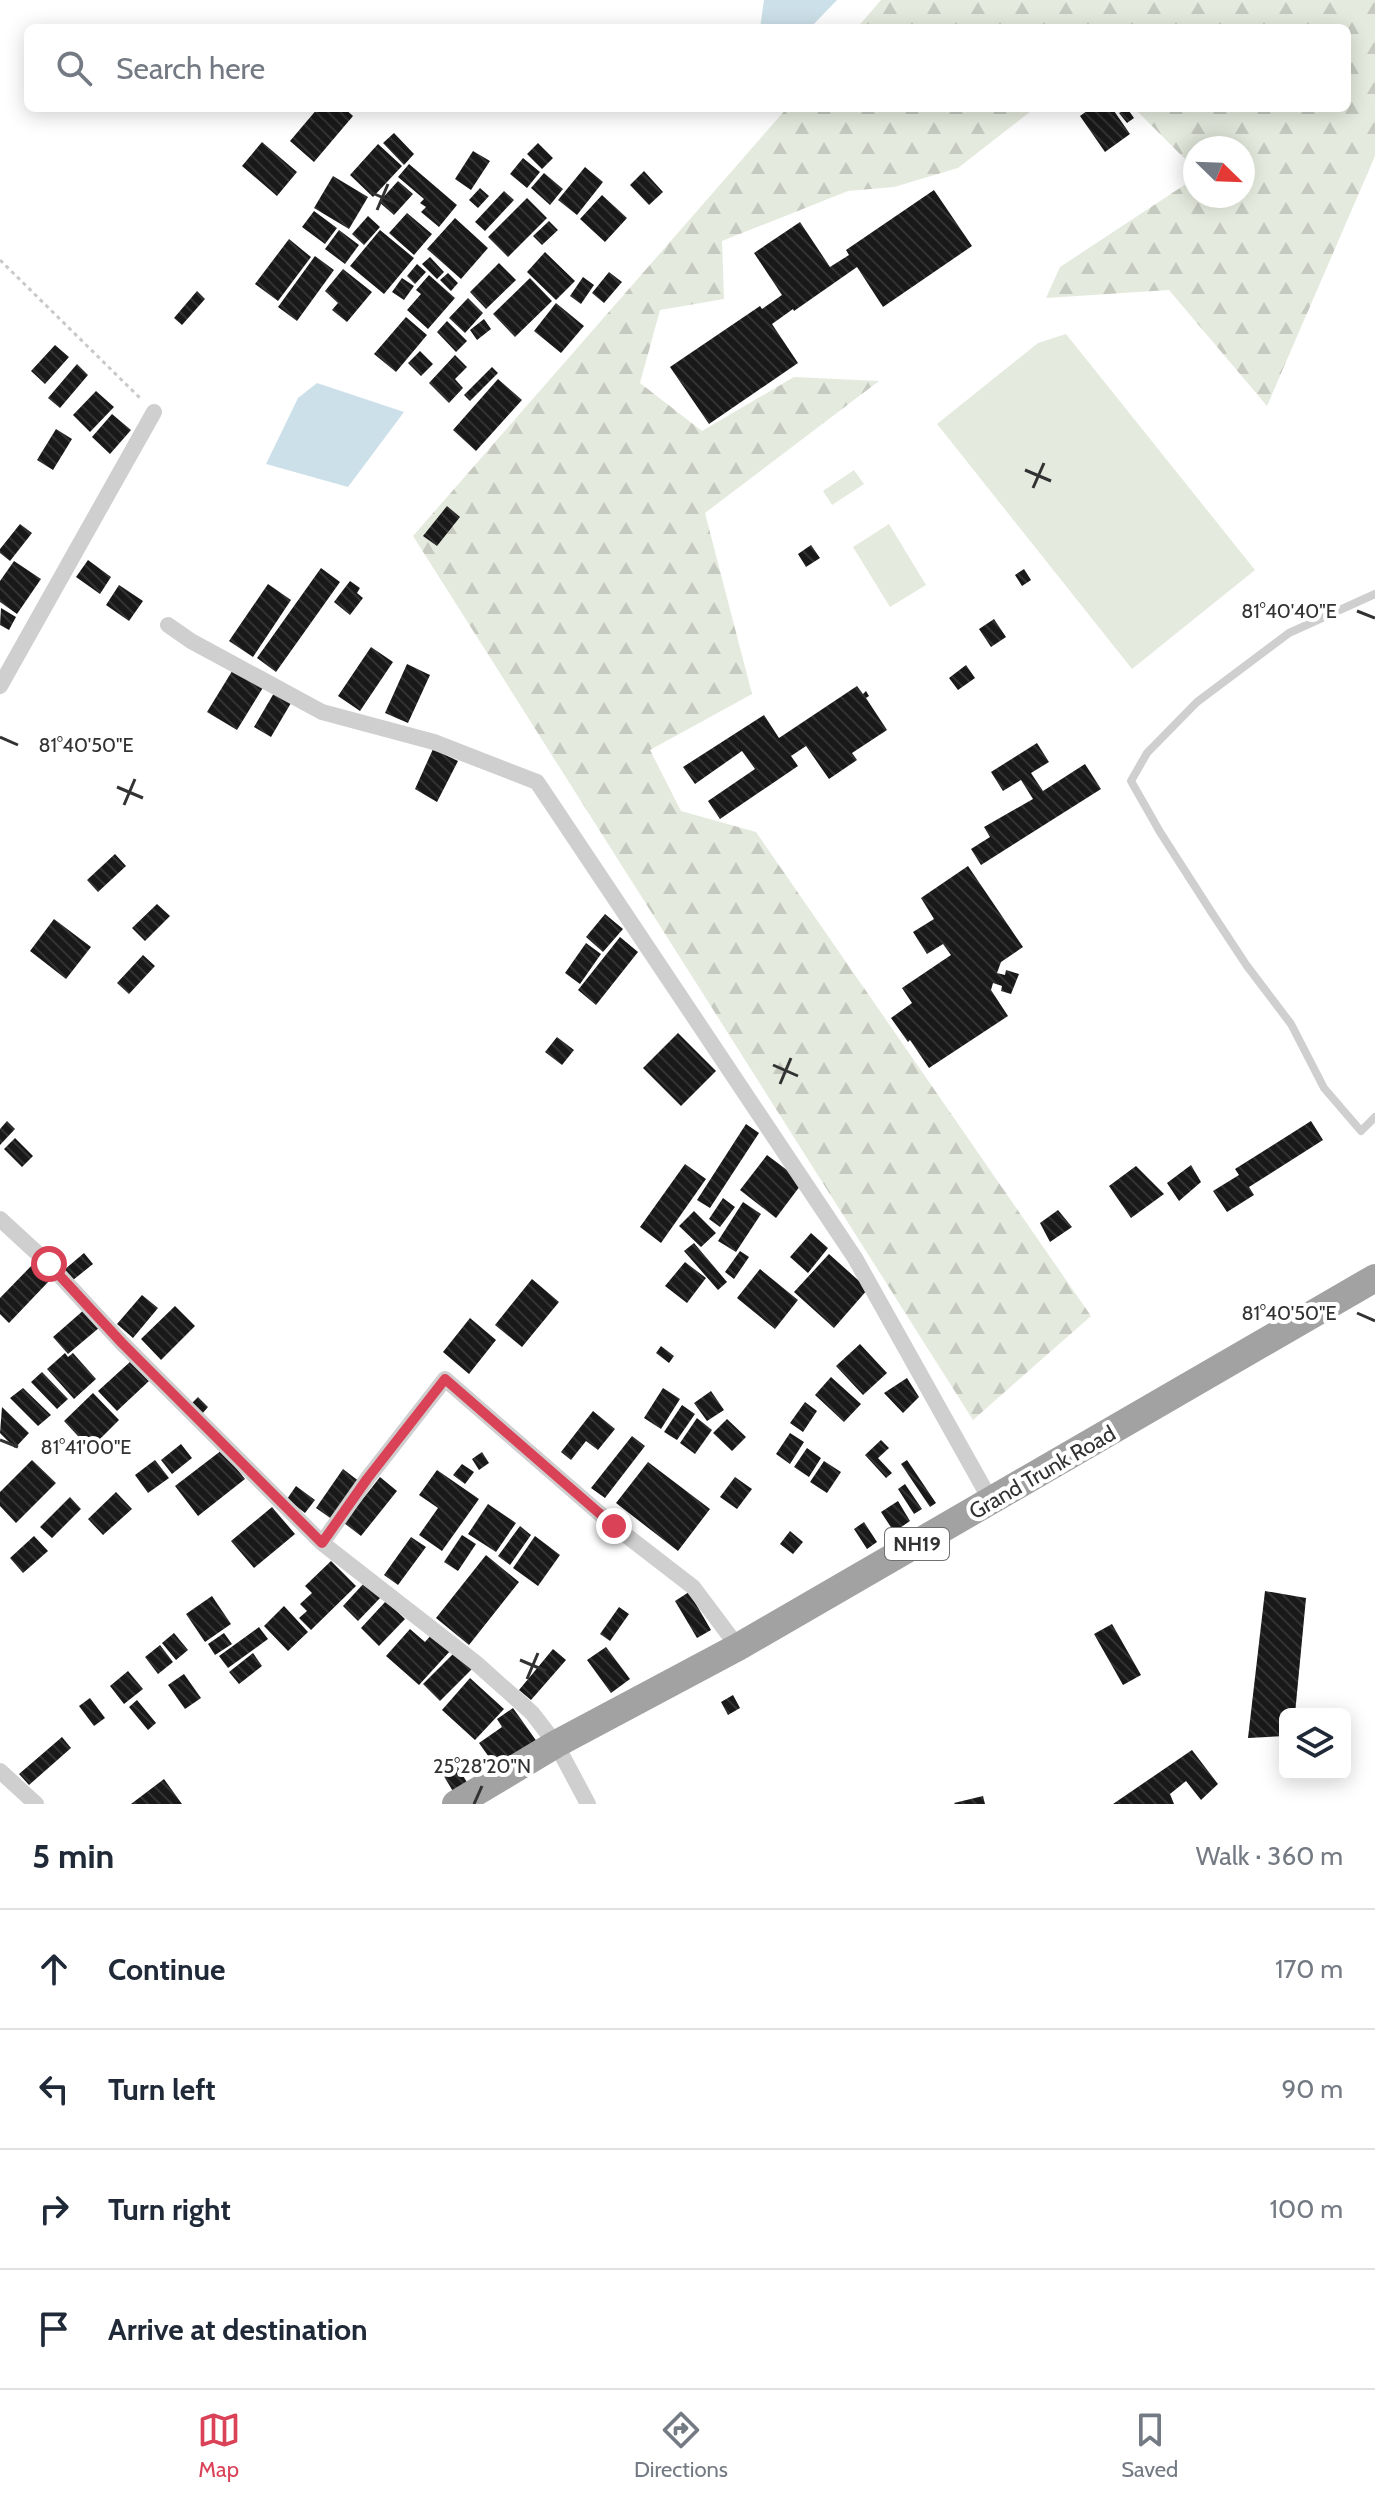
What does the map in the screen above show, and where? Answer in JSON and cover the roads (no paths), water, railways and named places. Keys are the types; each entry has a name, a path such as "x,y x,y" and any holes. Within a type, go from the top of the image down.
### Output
{"highway":[{"name":"Grand Trunk Road","path":"456,1804 556,1744 738,1647 1375,1278"}],"street":[{"path":"0,686 154,412"},
{"path":"168,625 191,641 322,712 434,742 537,782 855,1258 991,1501"},
{"path":"0,1219 49,1264 122,1343 322,1543 476,1663 532,1713 556,1744 588,1804"},
{"path":"322,1543 445,1379 614,1526 693,1587 738,1647"},
{"path":"0,1771 36,1804"}],"lane":[{"path":"1375,594 1289,633 1197,702 1147,753 1131,781 1212,913 1291,1024 1324,1088 1361,1131 1375,1117"}],"water":[{"path":"764,0 837,0 814,24 761,24"},
{"path":"317,383 404,412 348,487 266,464 298,398"}]}
